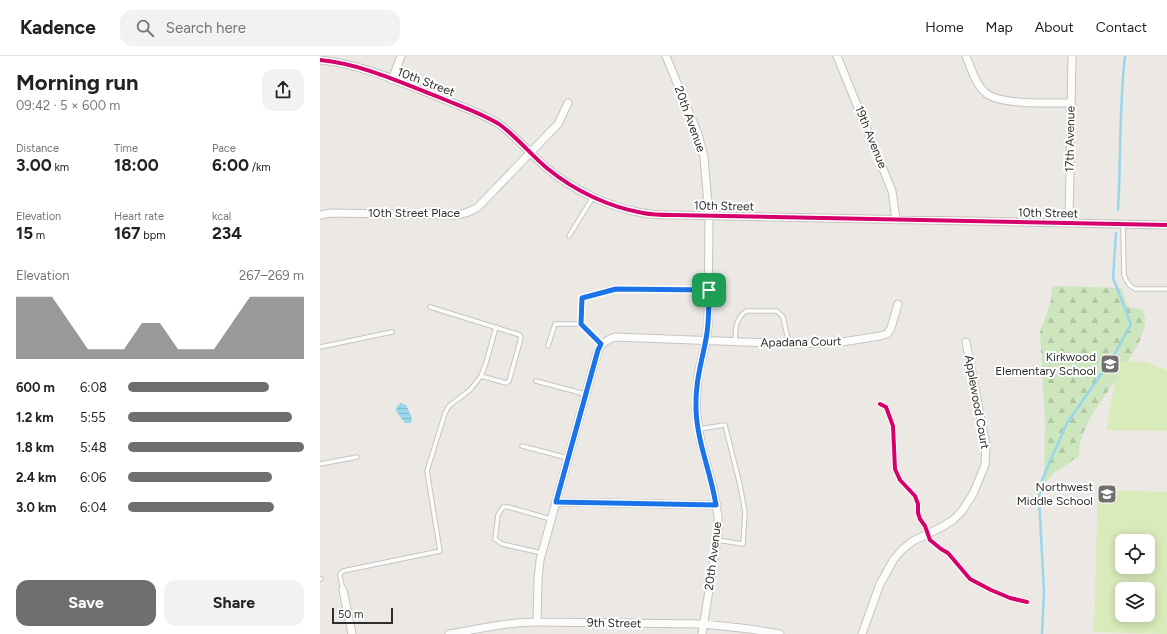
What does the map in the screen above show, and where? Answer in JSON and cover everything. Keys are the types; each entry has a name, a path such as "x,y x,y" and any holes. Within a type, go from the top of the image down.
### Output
{"street":[{"path":"392,80 401,56"},
{"name":"20th Avenue","path":"666,56 698,134 704,156 709,216 709,290 706,340 700,363 696,409 698,429 714,487 718,516 717,540 702,634"},
{"name":"19th Avenue","path":"837,56 892,191 896,220"},
{"path":"966,56 974,76 983,90 996,99 1071,103"},
{"name":"17th Avenue","path":"1069,223 1072,56"},
{"name":"10th Street","path":"320,60 346,64 366,70 491,120 501,126 548,169 572,186 593,197 617,206 644,213 709,216 1167,225"},
{"name":"10th Street Place","path":"320,215 330,213 461,215 471,211 478,207 558,124 568,103"},
{"name":"Apadana Court","path":"601,344 608,339 615,337 789,344 842,342 887,334 891,328 898,304"},
{"name":"Applewood Court","path":"862,634 880,584 888,568 902,549 913,541 942,527 953,520 962,511 973,494 985,465 986,445 966,342"},
{"path":"537,622 538,579 542,553 598,350 601,344"},
{"path":"556,502 716,505"},
{"path":"343,590 352,634"},
{"name":"9th Street","path":"449,634 464,633 503,624 537,622 704,624 780,634"}],"lane":[{"path":"569,236 593,197"},
{"path":"1123,224 1124,275 1126,281 1131,288 1136,289 1167,289"},
{"path":"581,324 582,298 616,289 709,290"},
{"path":"430,307 521,336 509,381 506,383 481,376"},
{"path":"735,342 736,328 739,317 746,311 777,311 783,317 789,344"},
{"path":"548,346 555,324 581,324 601,344"},
{"path":"343,590 340,574 343,571 440,551 428,476 429,466 446,409 473,387 481,376 496,327"},
{"path":"320,347 392,332"},
{"path":"536,381 586,394"},
{"path":"698,429 725,425 745,512 743,544 717,540"},
{"path":"522,446 568,458"},
{"path":"320,464 357,457"},
{"path":"542,553 502,544 495,539 498,515 503,507 508,507 551,520"}],"green space":[{"path":"1052,286 1122,288 1127,306 1142,310 1145,318 1144,330 1130,358 1099,404 1082,435 1079,456 1054,473 1044,484 1045,423 1040,332 1051,301"},
{"path":"1120,361 1145,362 1167,370 1167,431 1107,430 1111,402"},
{"path":"1098,490 1167,492 1167,634 1094,632"}],"water":[{"path":"401,403 406,405 412,418 411,423 405,423 396,411 397,406"}],"waterway":[{"path":"1118,210 1122,94 1125,56"},
{"path":"1042,634 1044,592 1039,498 1042,480 1067,423 1113,357 1131,324 1113,278 1116,233"}],"cycle path":[{"path":"320,60 336,62 382,75 485,116 506,129 548,169 569,184 605,202 643,213 662,215 1167,225"},
{"path":"880,404 886,407 893,426 895,469 900,480 915,496 918,504 920,519 925,526 930,540 948,553 970,579 1010,598 1027,602"}],"place":[{"name":"Kirkwood Elementary School","path":"1110,364"},
{"name":"Northwest Middle School","path":"1107,494"}],"route":[{"path":"616,289 709,290 708,326 698,374 696,409 701,444 714,487 716,505 556,502 598,350 601,344 581,324 582,298 616,289"}]}
